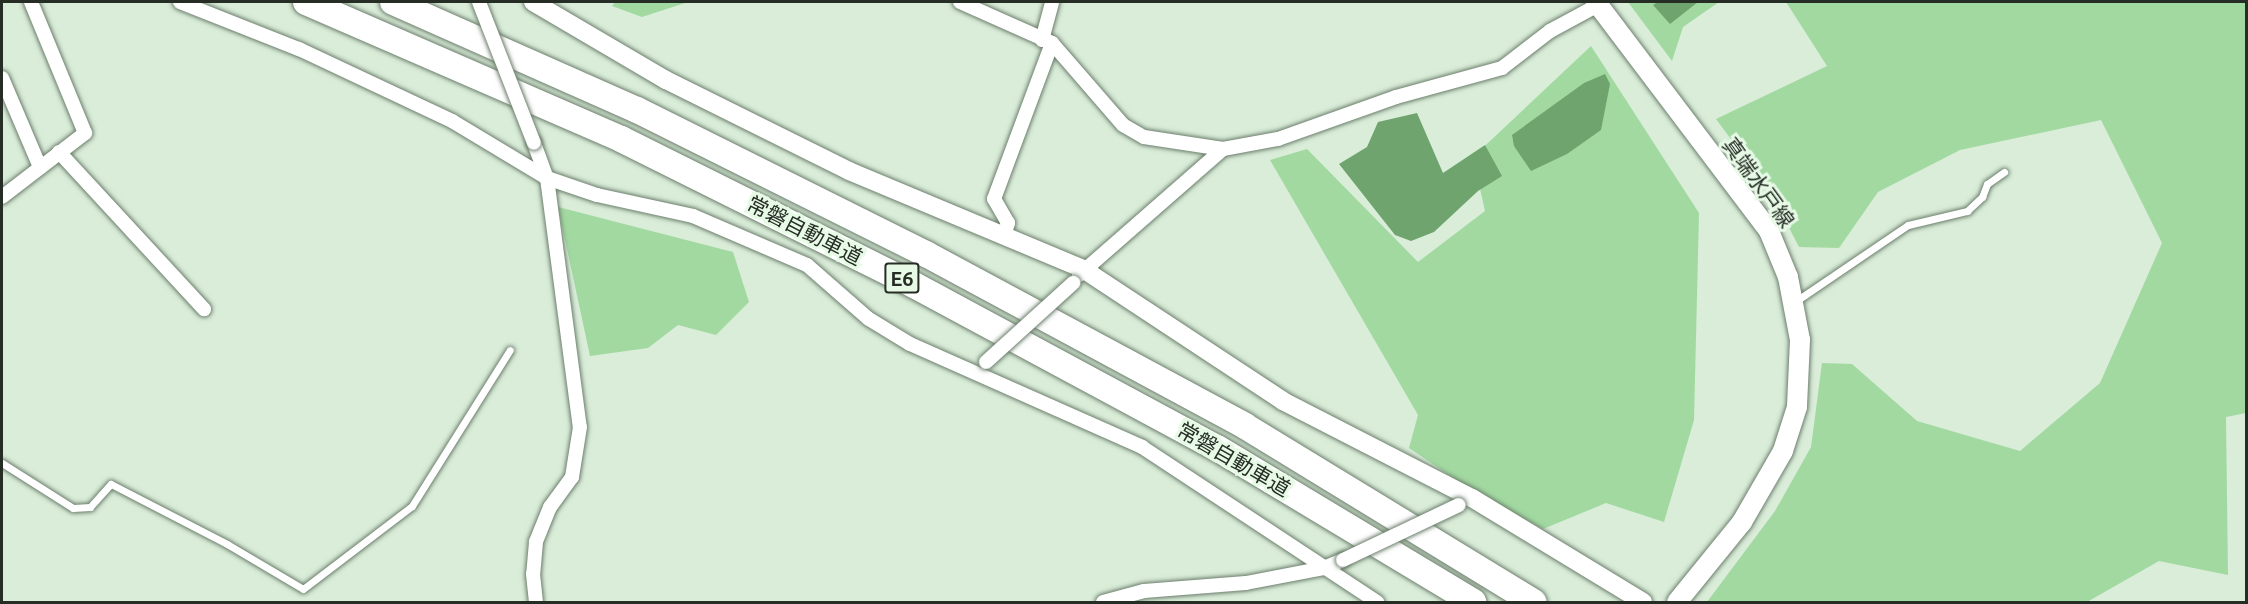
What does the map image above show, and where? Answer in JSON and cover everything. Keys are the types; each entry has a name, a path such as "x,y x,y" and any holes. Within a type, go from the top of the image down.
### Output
{"highway":[{"name":"常磐自動車道","path":"306,2 621,139 914,285 1217,448 1473,603"},
{"name":"常磐自動車道","path":"393,2 637,110 957,271 1245,426 1533,603"}],"main road":[{"name":"真端水戸線","path":"1597,3 1769,231 1794,303 1800,369 1797,407 1783,451 1742,522 1677,603"}],"street":[{"path":"2,197 85,133 30,2"},
{"path":"180,2 299,49 441,116 547,178 597,195 693,216 760,242 807,265 869,319 909,344 1142,447 1377,603"},
{"path":"479,2 547,178 580,427 572,477 550,507 536,542 533,574 536,603"},
{"path":"533,2 666,80 849,171 1004,236 1078,276 1283,401 1643,603"},
{"path":"960,2 1047,42 1123,125 1144,137 1223,149 1278,139 1396,97 1502,68 1550,31 1597,3"},
{"path":"1004,236 1008,223 994,199 1047,42 1052,2"},
{"path":"2,78 40,167"},
{"path":"976,375 986,362 1078,276 1223,149"},
{"path":"59,153 204,309"},
{"path":"1103,603 1144,591 1246,583 1324,568 1465,502"}],"lane":[{"path":"1794,303 1908,225 1967,211 1982,197 1987,184 2004,172"},
{"path":"2,463 73,508 90,507 111,484 227,544 303,589 412,506 510,350"}],"shaded area":[{"path":"615,2 688,2 642,17 612,6"},
{"path":"1628,2 1719,2 1683,27 1672,61"},
{"path":"1658,2 1698,2 1670,24 1653,5"},
{"path":"1786,2 2246,2 2246,413 2226,417 2228,575 2159,561 2087,602 1707,602 1775,511 1811,447 1822,363 1852,364 1917,421 2020,451 2100,383 2162,243 2101,120 1960,150 1878,192 1839,248 1799,247 1772,195 1716,119 1827,66"},
{"path":"1591,46 1699,213 1694,420 1664,522 1606,503 1543,529 1470,489 1409,448 1418,415 1270,160 1307,149 1418,262 1485,211 1473,157"},
{"path":"1605,74 1610,84 1601,130 1567,154 1531,171 1514,146 1512,135 1584,83"},
{"path":"1417,113 1443,173 1485,145 1502,176 1478,191 1434,232 1411,241 1395,235 1339,164 1367,147 1378,122"},
{"path":"558,207 733,252 749,302 716,335 678,325 648,348 590,356"}]}
